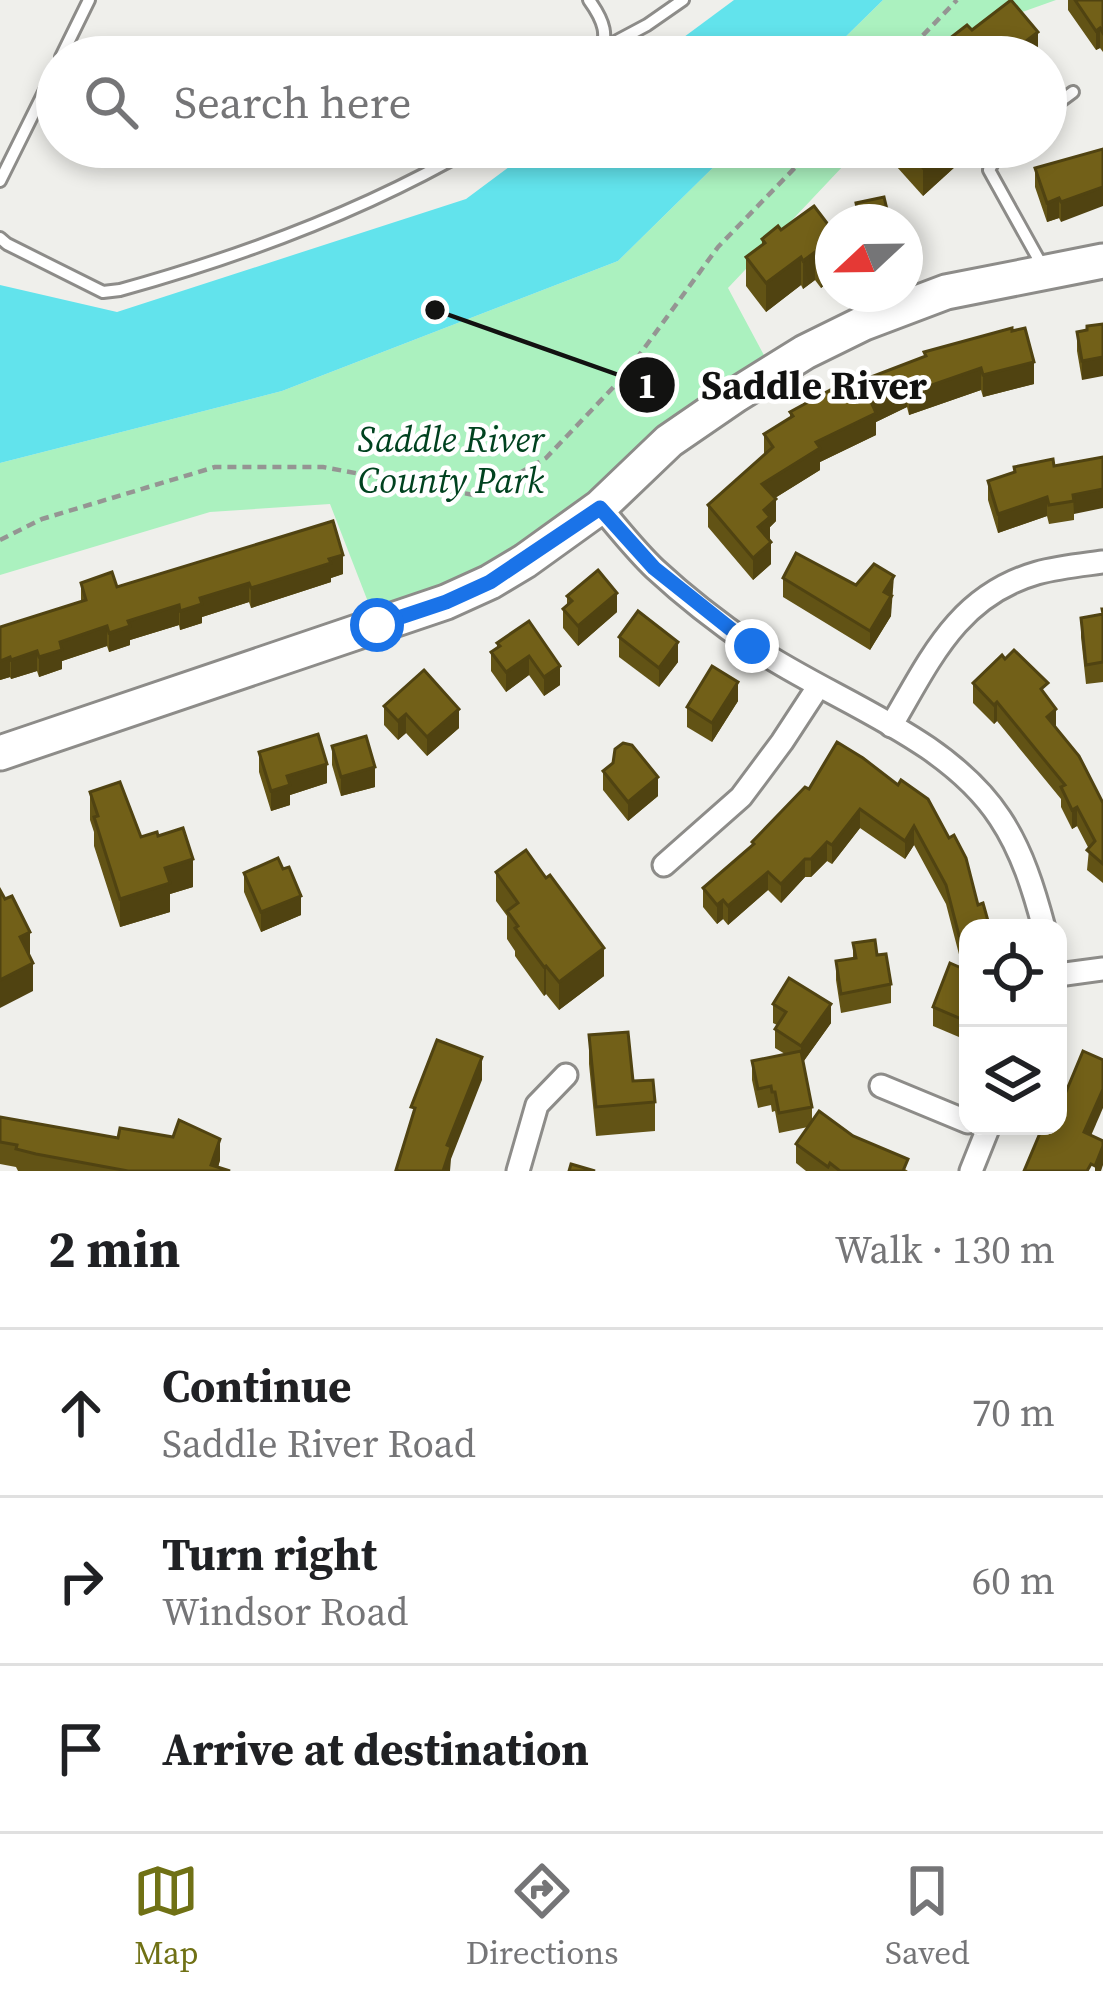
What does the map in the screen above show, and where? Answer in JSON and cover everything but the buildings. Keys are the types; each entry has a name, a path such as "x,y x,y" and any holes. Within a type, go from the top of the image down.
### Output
{"street":[{"path":"2,751 446,602 508,572 600,508 669,441 806,352 864,323 946,292 1103,261"},
{"path":"600,508 654,568 752,646 935,752 970,781 1000,818 1022,857 1041,919"},
{"path":"891,726 933,653 976,603 1034,574 1103,562"},
{"path":"664,865 741,797 818,687"},
{"path":"1067,974 1103,969"},
{"path":"518,1171 537,1105 566,1076"},
{"path":"881,1086 959,1118"},
{"path":"971,1171 978,1135"}],"lane":[{"path":"71,36 89,0"},
{"path":"589,0 605,30 603,36"},
{"path":"628,36 682,0"},
{"path":"1067,96 1073,92"},
{"path":"0,181 36,108"},
{"path":"0,238 103,292 120,290 284,237 385,195 435,168"},
{"path":"990,168 1046,272"}],"path":[{"path":"922,36 957,0"},
{"path":"0,539 42,520 214,467 323,467 479,496 546,458 577,426 624,376 718,247 795,168"}],"green space":[{"path":"883,0 1056,0 974,29 967,36 846,36"},
{"name":"Saddle River County Park","path":"713,168 841,168 728,288 773,372 600,508 377,625 330,504 210,512 0,575 0,463 282,391 618,261"}],"water":[{"path":"734,0 883,0 846,36 685,36"},
{"path":"508,168 713,168 618,261 282,391 0,463 0,285 117,312 466,199"}],"place":[{"name":"Saddle River","path":"435,310"}],"route":[{"path":"377,625 490,582 600,508 654,568 752,646"}]}
